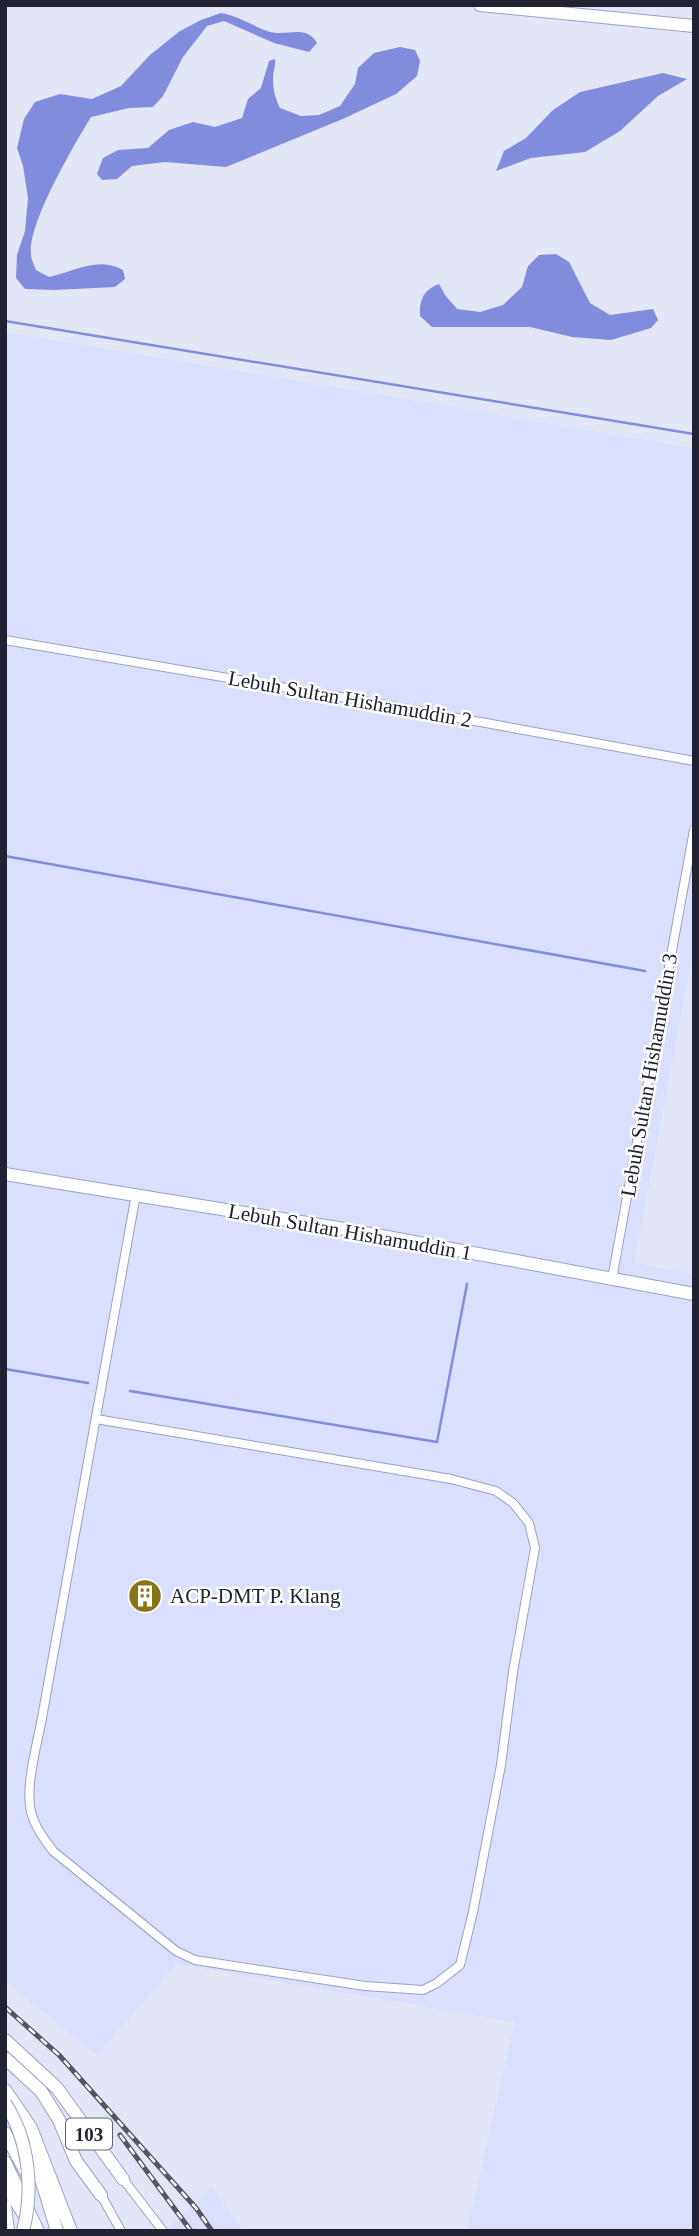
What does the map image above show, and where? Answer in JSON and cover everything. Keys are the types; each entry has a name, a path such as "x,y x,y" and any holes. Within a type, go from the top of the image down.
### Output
{"main road":[{"path":"480,5 694,26"},
{"name":"Lebuh Sultan Hishamuddin 1","path":"5,1174 136,1194 694,1294"},
{"name":"103","path":"5,2040 57,2088 122,2179"},
{"path":"5,2058 41,2091 56,2114 76,2161 101,2196"},
{"path":"5,2090 31,2128 71,2231"},
{"path":"5,2102 17,2127 27,2166 28,2199 23,2231"},
{"path":"5,2114 35,2166 56,2231"},
{"path":"5,2133 56,2231"},
{"path":"5,2162 36,2231"},
{"path":"5,2184 36,2231"},
{"path":"5,2206 8,2231"}],"street":[{"name":"Lebuh Sultan Hishamuddin 2","path":"5,640 694,761"},
{"name":"Lebuh Sultan Hishamuddin 3","path":"612,1279 694,830"},
{"path":"96,1419 451,1479 496,1491 513,1503 529,1523 535,1548 513,1672 501,1765 473,1912 460,1965 437,1983 423,1990 365,1986 195,1960 176,1951 53,1851 39,1831 31,1812 29,1794 136,1194"},
{"path":"122,2179 163,2231"},
{"path":"101,2196 121,2231"}],"shaded area":[{"path":"5,332 694,448 694,947 634,1263 694,1274 694,2231 467,2231 515,2022 176,1964 97,2055 5,1981"},
{"path":"212,2187 243,2231 165,2231"}],"water":[{"path":"221,13 274,33 301,32 312,37 317,43 309,52 274,43 224,21 207,26 183,57 163,96 153,107 129,108 91,117 44,204 32,240 31,254 36,270 49,277 86,266 104,264 123,270 125,279 115,287 25,289 16,278 17,255 25,231 28,198 17,148 24,119 35,102 60,94 92,99 121,86 150,55 180,31"},
{"path":"400,47 415,50 420,61 417,76 396,94 345,118 226,167 165,162 132,166 117,179 102,180 97,174 103,158 118,150 148,148 169,130 193,122 215,127 242,118 248,99 261,88 269,61 275,59 273,86 280,108 301,116 319,115 340,106 355,84 358,68 374,53"},
{"path":"663,73 687,79 658,96 620,131 585,152 531,158 496,171 504,151 526,138 553,110 580,92"},
{"path":"556,254 569,262 590,303 610,315 653,309 658,320 651,328 611,340 572,337 530,327 432,327 420,316 420,305 424,296 439,284 457,309 480,312 503,305 522,287 528,266 539,255"}],"waterway":[{"path":"5,321 694,434"},
{"path":"5,856 645,971"},
{"path":"130,1391 437,1442 467,1284"},
{"path":"5,1369 88,1383"}],"railway":[{"path":"5,2007 59,2055 196,2208 212,2231"},
{"path":"120,2135 191,2231"}],"place":[{"name":"ACP-DMT P. Klang","path":"145,1596"}]}
